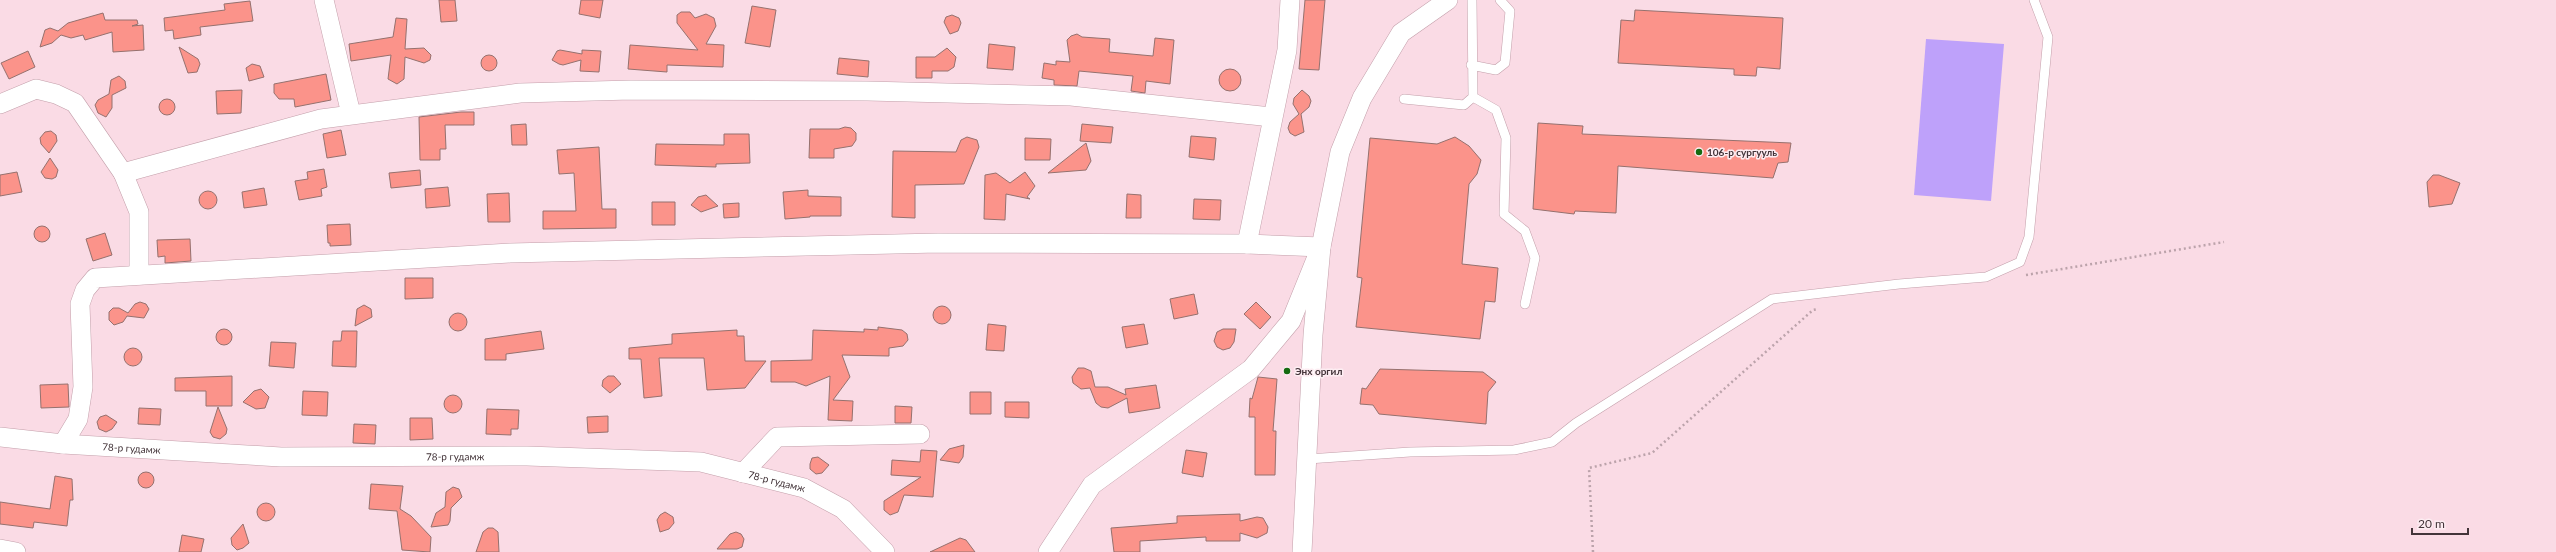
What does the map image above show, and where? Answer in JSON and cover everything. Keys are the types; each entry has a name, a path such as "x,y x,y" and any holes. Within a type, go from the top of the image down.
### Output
{"street":[{"path":"324,0 351,114"},
{"path":"1247,244 1262,178 1272,117 1287,50 1290,0"},
{"path":"1302,552 1308,459 1313,336 1321,247 1340,152 1362,98 1401,34 1448,0"},
{"path":"0,104 36,89 56,94 75,103 123,173 139,212 139,275"},
{"path":"123,173 321,119 520,93 631,90 851,91 1071,96 1272,117"},
{"path":"63,444 78,419 83,387 80,304 85,290 95,278 510,253 938,242 1247,244 1321,247"},
{"path":"1048,552 1092,485 1251,369 1291,321 1321,247"},
{"path":"743,473 777,437 920,434"},
{"name":"78-р гудамж","path":"0,437 63,444 280,457 527,456 702,462 804,488 843,509 885,552"},
{"path":"0,549 16,552"}],"lane":[{"path":"1404,99 1464,105 1472,97 1472,0"},
{"path":"1471,65 1496,70 1505,63 1510,11 1500,0"},
{"path":"1308,459 1410,452 1514,450 1552,442 1576,423 1772,299 1899,284 1986,277 2020,262 2029,237 2048,37 2034,0"},
{"path":"1472,97 1496,110 1506,138 1504,214 1525,231 1535,258 1525,304"}],"path":[{"path":"2019,276 2224,242"},
{"path":"1593,552 1589,468 1652,453 1813,310 1821,309"}],"shaded area":[{"path":"1926,39 2004,44 1991,201 1914,195"}],"building":[{"path":"439,0 455,0 457,21 441,22"},
{"path":"581,0 603,0 600,18 579,14"},
{"path":"1305,0 1325,0 1319,70 1299,69"},
{"path":"250,1 253,21 200,27 201,35 174,39 173,30 165,31 164,18 225,10 224,4"},
{"path":"752,6 776,10 770,47 745,43"},
{"path":"1635,10 1783,18 1780,69 1757,67 1756,76 1734,75 1734,69 1618,63 1621,20 1634,21"},
{"path":"681,12 690,12 695,18 706,14 714,18 716,26 706,44 724,45 723,67 667,65 667,72 628,69 630,45 698,50 677,23 677,15"},
{"path":"103,13 105,20 137,20 138,24 132,26 143,25 144,50 113,52 112,32 85,40 83,35 71,38 61,35 52,43 40,47 45,30 50,28 58,31 68,23"},
{"path":"952,15 959,18 961,23 958,31 950,34 944,22 946,17"},
{"path":"396,18 407,19 405,49 424,48 431,55 430,60 424,63 405,57 404,79 397,84 388,79 391,55 351,61 349,44 393,37"},
{"path":"1077,34 1082,37 1110,39 1109,52 1153,56 1155,38 1174,40 1170,84 1146,81 1145,93 1131,91 1133,76 1079,71 1077,86 1054,85 1054,80 1042,78 1044,63 1056,65 1056,61 1070,62 1067,40 1071,36"},
{"path":"989,44 1015,47 1013,70 987,68"},
{"path":"179,47 198,59 200,64 197,72 188,73"},
{"path":"947,48 956,57 954,67 948,71 932,71 932,78 916,78 916,57 935,57"},
{"path":"560,50 582,54 582,50 601,51 599,72 580,71 581,60 563,65 552,60 557,51"},
{"path":"28,51 35,67 9,79 1,63"},
{"path":"489,55 495,57 497,63 495,69 489,71 483,69 481,63 483,57"},
{"path":"839,58 869,61 868,77 837,74"},
{"path":"252,64 260,66 264,77 249,81 246,68"},
{"path":"1230,69 1238,72 1241,80 1238,88 1230,91 1222,88 1219,80 1222,72"},
{"path":"326,74 331,100 295,107 294,99 279,99 274,93 274,84"},
{"path":"119,76 125,81 126,88 112,95 112,108 106,117 98,113 95,105 98,100 109,94 111,80"},
{"path":"242,90 241,113 217,114 216,91"},
{"path":"1302,90 1309,96 1311,101 1309,107 1301,114 1304,132 1295,136 1290,133 1288,128 1290,122 1299,114 1293,104 1294,98"},
{"path":"167,99 173,101 175,107 173,113 167,115 161,113 159,107 161,101"},
{"path":"474,112 474,125 445,125 446,149 440,149 440,160 420,160 419,117"},
{"path":"1538,123 1583,126 1582,134 1791,143 1788,162 1778,163 1773,178 1618,166 1616,213 1575,211 1574,214 1533,209"},
{"path":"526,124 527,145 512,145 511,125"},
{"path":"1082,124 1113,127 1111,143 1080,141"},
{"path":"845,127 851,128 856,133 856,140 852,146 834,149 834,158 809,158 810,129 839,129"},
{"path":"341,130 346,155 327,158 323,134"},
{"path":"51,131 56,135 57,141 49,153 41,144 40,138 45,132"},
{"path":"724,134 749,134 750,163 716,164 716,167 655,165 656,144 724,145"},
{"path":"1191,136 1216,138 1214,160 1189,157"},
{"path":"967,137 977,140 979,147 964,184 915,185 915,218 892,217 893,151 956,152 961,140"},
{"path":"1455,137 1469,146 1481,160 1477,174 1469,184 1462,264 1498,268 1495,302 1485,301 1480,339 1356,327 1362,278 1357,277 1370,138 1437,144"},
{"path":"1025,138 1051,139 1050,160 1025,160"},
{"path":"1086,143 1091,161 1086,170 1048,173"},
{"path":"599,147 602,209 616,209 616,228 543,229 543,211 576,211 574,173 559,174 557,150"},
{"path":"50,158 58,170 56,177 52,179 45,178 41,172"},
{"path":"324,169 327,187 321,189 322,196 299,200 295,181 308,179 307,172"},
{"path":"420,170 421,185 391,188 389,173"},
{"path":"17,172 22,192 0,196 0,175"},
{"path":"1025,172 1035,186 1027,197 1030,199 1006,194 1005,220 984,219 985,175 996,173 1010,183"},
{"path":"2433,175 2439,175 2460,183 2452,204 2429,207 2427,182"},
{"path":"448,187 450,206 426,208 425,189"},
{"path":"264,188 267,205 244,208 242,192"},
{"path":"808,190 808,196 841,197 841,216 810,216 785,219 783,192"},
{"path":"208,191 214,194 217,200 214,206 208,209 202,206 199,200 202,194"},
{"path":"509,193 510,222 488,222 487,194"},
{"path":"1127,194 1141,195 1141,218 1126,218"},
{"path":"706,195 718,206 701,212 691,205 698,197"},
{"path":"1194,199 1221,200 1220,220 1193,219"},
{"path":"652,202 675,202 675,225 652,225"},
{"path":"739,203 739,217 724,218 723,204"},
{"path":"350,224 351,245 330,246 330,243 328,243 327,225"},
{"path":"39,226 45,226 50,231 48,240 45,242 39,242 34,237 34,231"},
{"path":"105,233 112,255 93,261 86,239"},
{"path":"190,239 191,261 165,263 165,256 158,257 157,240"},
{"path":"405,278 433,278 433,298 405,299"},
{"path":"1194,294 1198,314 1174,319 1170,299"},
{"path":"140,302 146,304 149,309 144,318 127,316 123,322 114,325 109,320 109,312 113,308 119,308 128,313 135,304"},
{"path":"1256,302 1271,317 1260,329 1244,314"},
{"path":"364,305 371,309 372,317 355,326 357,309"},
{"path":"942,306 948,309 951,315 948,321 942,324 936,321 933,315 936,309"},
{"path":"458,313 464,316 467,322 464,328 458,331 452,328 449,322 452,316"},
{"path":"988,324 1006,326 1004,351 986,350"},
{"path":"1144,324 1148,344 1126,348 1122,327"},
{"path":"878,327 902,330 907,334 908,340 903,346 889,348 889,356 842,355 850,377 833,400 853,401 852,421 828,420 830,376 806,386 795,382 771,382 771,361 812,360 813,330 864,332 864,329 878,330"},
{"path":"221,329 227,329 232,334 230,343 227,345 221,345 216,340 216,334"},
{"path":"1223,329 1236,329 1234,342 1230,348 1223,350 1217,347 1214,341 1217,332"},
{"path":"737,330 737,336 744,336 745,361 766,361 745,388 707,390 704,358 659,358 662,396 644,398 641,359 629,359 629,348 672,344 672,334"},
{"path":"342,331 357,331 356,367 332,366 333,341 341,341"},
{"path":"541,331 544,349 506,354 506,360 485,360 485,339"},
{"path":"271,342 296,343 294,368 269,366"},
{"path":"129,348 137,348 142,353 140,364 137,366 129,366 124,361 124,353"},
{"path":"1078,368 1084,368 1091,371 1095,387 1108,387 1126,395 1125,389 1156,385 1160,408 1129,413 1127,398 1108,408 1101,407 1096,403 1090,388 1081,389 1073,383 1072,377"},
{"path":"1380,369 1483,372 1496,382 1488,392 1486,424 1379,414 1373,405 1360,404 1362,388 1366,389"},
{"path":"232,376 232,406 206,406 206,391 175,391 175,378"},
{"path":"608,376 614,376 621,384 610,393 602,386 603,380"},
{"path":"1258,377 1277,379 1273,431 1276,431 1275,475 1255,475 1255,417 1249,417 1250,398 1252,399"},
{"path":"68,384 69,407 41,408 40,385"},
{"path":"261,389 269,397 265,408 256,409 243,402 254,391"},
{"path":"303,391 328,392 327,416 302,415"},
{"path":"970,392 991,392 991,414 970,414"},
{"path":"453,395 459,398 462,404 459,410 453,413 447,410 444,404 447,398"},
{"path":"1005,402 1029,402 1029,418 1005,417"},
{"path":"895,406 912,407 911,423 895,423"},
{"path":"218,407 227,429 226,434 220,439 213,437 210,432"},
{"path":"139,408 161,409 160,425 138,424"},
{"path":"487,409 519,410 518,429 511,429 511,435 486,434"},
{"path":"106,415 117,422 112,429 106,432 99,429 97,422 100,417"},
{"path":"608,416 608,432 588,433 587,417"},
{"path":"410,418 432,418 433,439 410,440"},
{"path":"354,424 376,425 375,444 353,443"},
{"path":"964,445 963,457 959,463 940,460 949,449"},
{"path":"921,450 937,451 933,497 904,495 898,512 890,515 884,510 884,501 921,477 891,475 892,460 920,462"},
{"path":"1186,450 1207,453 1203,477 1182,473"},
{"path":"818,457 829,465 822,473 816,474 810,469 810,464 812,458"},
{"path":"143,472 149,472 154,477 152,486 149,488 143,488 138,483 138,477"},
{"path":"55,476 72,479 73,500 70,500 67,526 34,522 33,528 0,524 0,502 50,509"},
{"path":"371,484 403,486 400,509 411,516 431,537 430,552 402,550 397,511 369,509"},
{"path":"453,487 459,489 462,497 451,508 450,521 448,525 431,527 436,513 445,507 446,492"},
{"path":"266,503 272,506 275,512 272,518 266,521 260,518 257,512 260,506"},
{"path":"665,512 673,517 674,523 669,529 660,532 657,520 660,515"},
{"path":"1240,514 1240,521 1257,517 1263,518 1268,527 1267,533 1257,538 1240,533 1240,541 1206,541 1206,537 1140,541 1140,552 1114,552 1111,528 1177,523 1177,516"},
{"path":"243,524 249,543 243,548 237,550 232,545 231,538"},
{"path":"488,528 493,528 498,532 499,552 476,552 483,532"},
{"path":"736,532 741,534 744,539 742,547 737,549 717,549 730,534"},
{"path":"182,535 204,539 201,552 179,552"},
{"path":"960,538 966,540 975,552 930,552"}],"place":[{"name":"106-р сургууль","path":"1699,152"},
{"name":"Энх оргил","path":"1287,371"}]}
